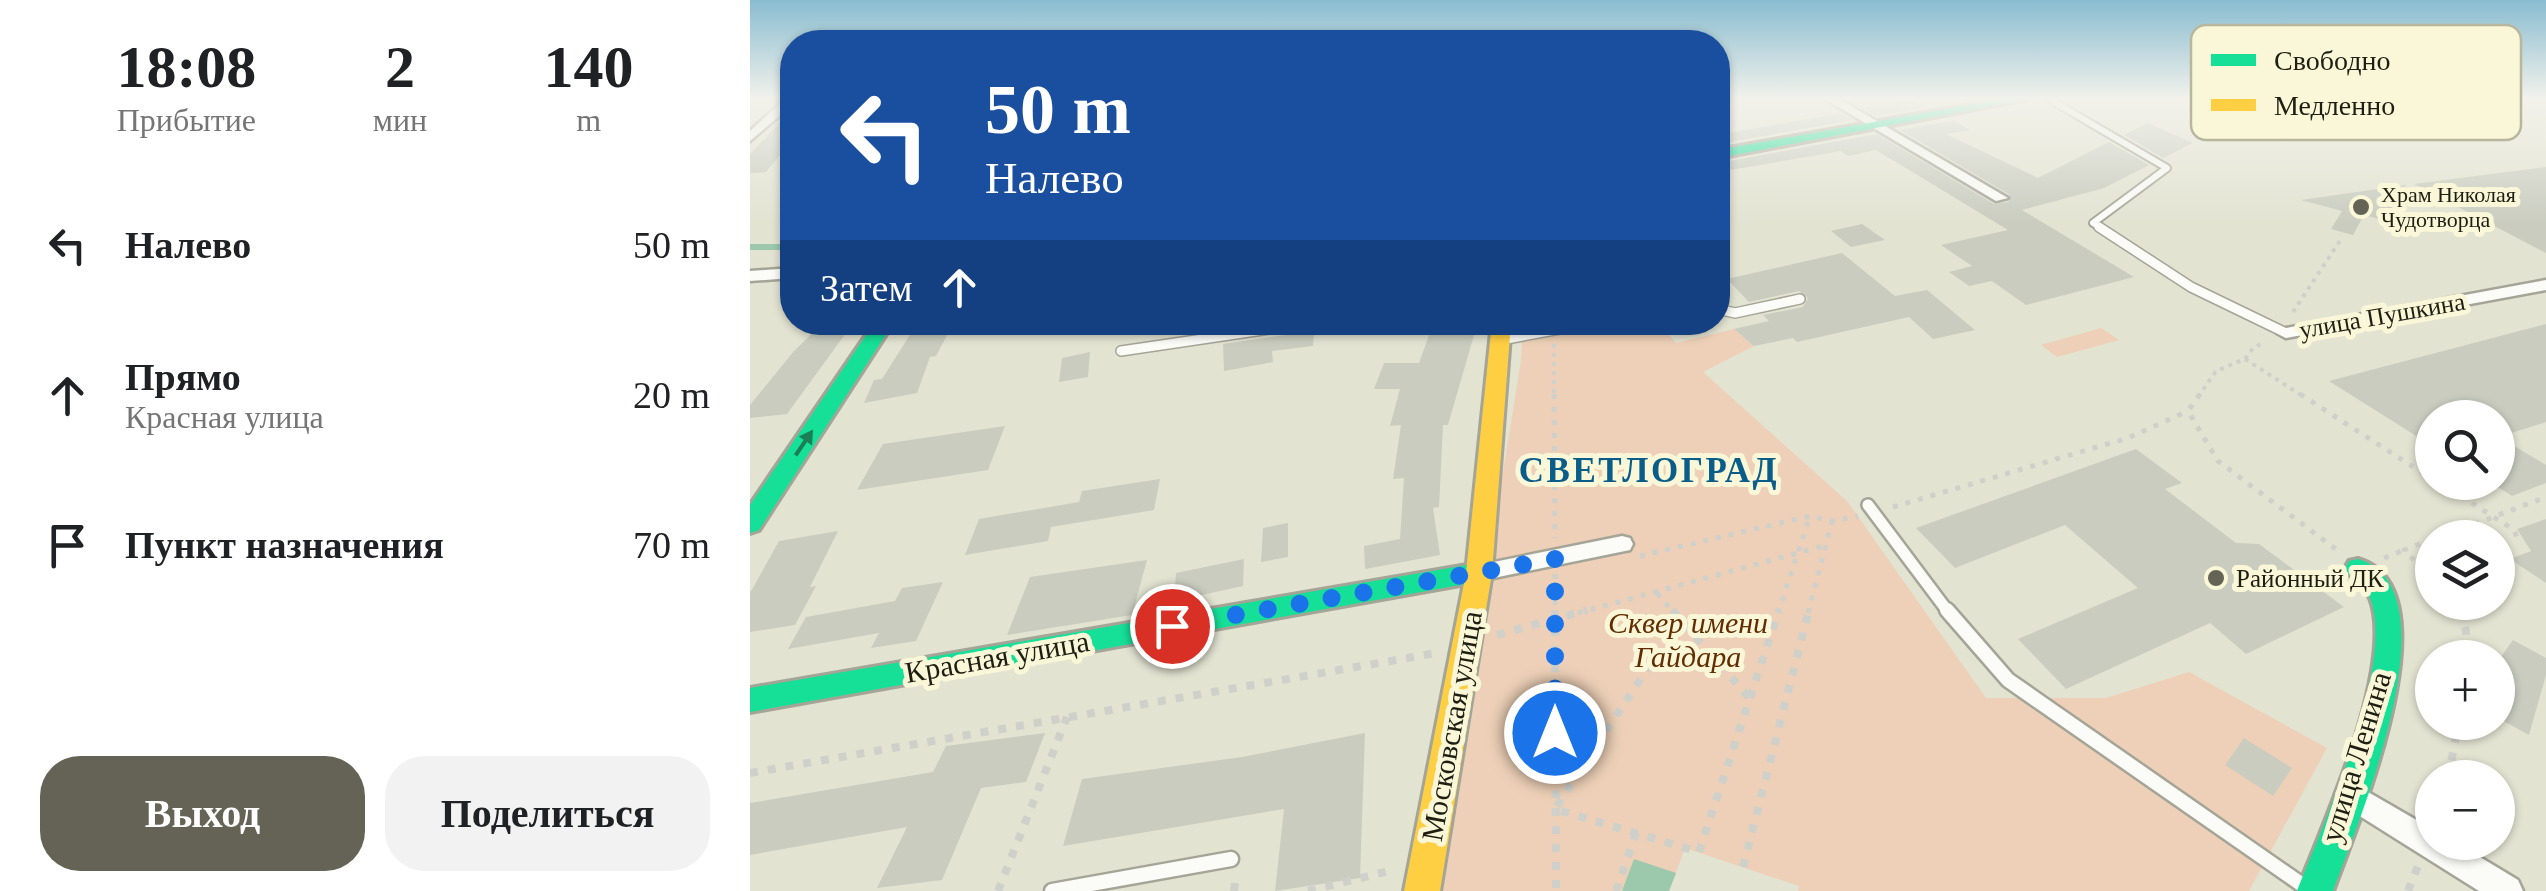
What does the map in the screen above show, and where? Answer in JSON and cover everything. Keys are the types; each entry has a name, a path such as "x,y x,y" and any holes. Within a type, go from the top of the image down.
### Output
{"street":[{"path":"1730,152 1791,141"},
{"path":"1903,141 2001,198"},
{"path":"750,276 780,274"},
{"name":"улица Пушкина","path":"2286,333 2546,285"},
{"path":"750,524 876,335"},
{"name":"Московская улица","path":"1422,891 1480,573 1500,335"},
{"path":"1480,573 1622,544"},
{"name":"улица Ленина","path":"2313,891 2381,689 2390,630 2383,596 2358,568"},
{"name":"Красная улица","path":"750,700 1480,573"},
{"path":"2347,793 2507,891"}],"lane":[{"path":"2117,141 2167,168 2161,177 2116,203 2093,223 2191,288 2286,333"},
{"path":"1730,312 1800,299"},
{"path":"1121,351 1230,335"},
{"path":"1871,509 1954,618 2008,680 2313,891"},
{"path":"1052,891 1231,859"}],"path":[{"path":"2293,312 2341,240"},
{"name":"улица Пушкина","path":"2188,411 2216,370 2246,359 2254,348 2286,333"},
{"path":"1554,335 1556,891"},
{"path":"2246,359 2415,467"},
{"path":"1556,810 1699,852 1810,516 1832,521 2128,438 2188,411 2218,461 2358,568"},
{"path":"2482,520 2546,497"},
{"path":"2467,500 2514,530 2518,540"},
{"path":"1743,867 1832,521"},
{"path":"1494,636 1657,594 1826,544"},
{"path":"2415,546 2404,550 2415,561"},
{"path":"1657,594 1750,699"},
{"path":"1556,810 1680,619"},
{"path":"750,773 1439,652"},
{"path":"998,891 1067,716"},
{"path":"1616,891 1636,833"}],"green space":[{"path":"2101,328 2119,340 2057,357 2041,345"},
{"name":"Сквер имени Гайдара","path":"1734,329 1754,346 1703,372 1847,501 1986,698 2106,698 2189,672 2327,748 2249,891 1798,891 1799,886 1685,848 1669,891 1436,891 1522,335 1669,335 1676,343 1709,335 1730,335"}],"shaded area":[{"path":"1634,859 1676,873 1669,891 1622,891"}],"building":[{"path":"763,141 780,141 780,155 766,172 750,173 750,154"},
{"path":"1841,141 1888,141 1994,204 2009,202 2010,195 1918,141 1960,141 2038,178 2109,142 2149,165 2104,188 2022,210 2134,277 2026,305 1992,281 1969,286 1949,272 1972,266 1941,245 2008,230 1876,150 1848,156 1841,151 1730,170 1730,161"},
{"path":"2133,141 2193,143 2163,158"},
{"path":"2546,167 2546,253 2414,184"},
{"name":"Храм Николая Чудотворца","path":"2406,185 2387,221 2364,215 2353,235 2331,229 2342,211 2301,200"},
{"path":"1862,224 1885,240 1851,247 1831,231"},
{"path":"1842,253 1895,296 1927,290 1975,330 1933,339 1909,317 1797,342 1793,338 1754,346 1734,329 1769,321 1763,315 1803,307 1808,298 1799,291 1749,302 1730,278"},
{"path":"2546,324 2546,422 2515,432 2515,400 2415,400 2415,435 2329,381"},
{"path":"811,335 845,335 787,414 750,418 750,405"},
{"path":"910,335 947,335 936,356 930,357 917,393 864,403 874,380 882,379"},
{"path":"1314,335 1313,346 1272,351 1273,362 1224,371 1223,344"},
{"path":"1429,335 1474,335 1448,425 1443,425 1439,507 1433,508 1440,555 1365,569 1364,546 1400,539 1404,478 1393,479 1401,425 1390,426 1400,389 1374,389 1384,363 1419,363"},
{"path":"1090,352 1088,377 1059,382 1062,358"},
{"path":"1005,426 988,470 857,490 883,444"},
{"path":"2515,447 2546,465 2546,483 2515,495"},
{"name":"Районный ДК","path":"2136,449 2182,483 2165,489 2236,543 2259,544 2344,607 2246,654 2210,623 2066,689 2018,639 2138,588 2065,525 1955,568 1916,528"},
{"path":"1160,479 1154,510 1051,527 1048,541 965,555 979,519 1079,502 1082,491"},
{"path":"2546,519 2546,583 2515,562 2515,557 2531,551 2517,529"},
{"path":"1288,523 1288,557 1261,562 1263,528"},
{"path":"838,531 795,625 750,632 750,593 779,541"},
{"path":"1244,559 1243,586 1174,601 1176,573"},
{"path":"1147,560 1132,615 1007,635 1030,577"},
{"path":"943,582 916,641 871,648 879,633 788,649 806,617 895,601 902,588"},
{"path":"2515,641 2546,658 2546,675 2529,735 2515,727"},
{"path":"1045,733 1026,782 981,788 942,880 877,888 907,827 750,855 750,803 933,772 946,746"},
{"path":"1365,733 1360,878 1275,891 1284,809 1063,846 1082,779 1242,757"},
{"path":"2244,738 2292,768 2273,796 2225,765"}],"waterway":[{"path":"750,247 780,247"}],"traffic: fast":[{"path":"1730,152 1792,141"},
{"path":"750,524 876,335"},
{"path":"2315,891 2354,786 2379,703 2386,663 2388,627 2383,598 2358,568"},
{"path":"750,700 1479,573"}],"traffic: slow":[{"path":"1422,891 1479,573 1501,335"}],"place":[{"name":"Храм Николая Чудотворца","path":"2361,207"},
{"name":"Районный ДК","path":"2216,578"}],"district":[{"name":"СВЕТЛОГРАД","path":"1649,470"}],"route":[{"path":"1172,626 1555,559 1555,733"}]}
